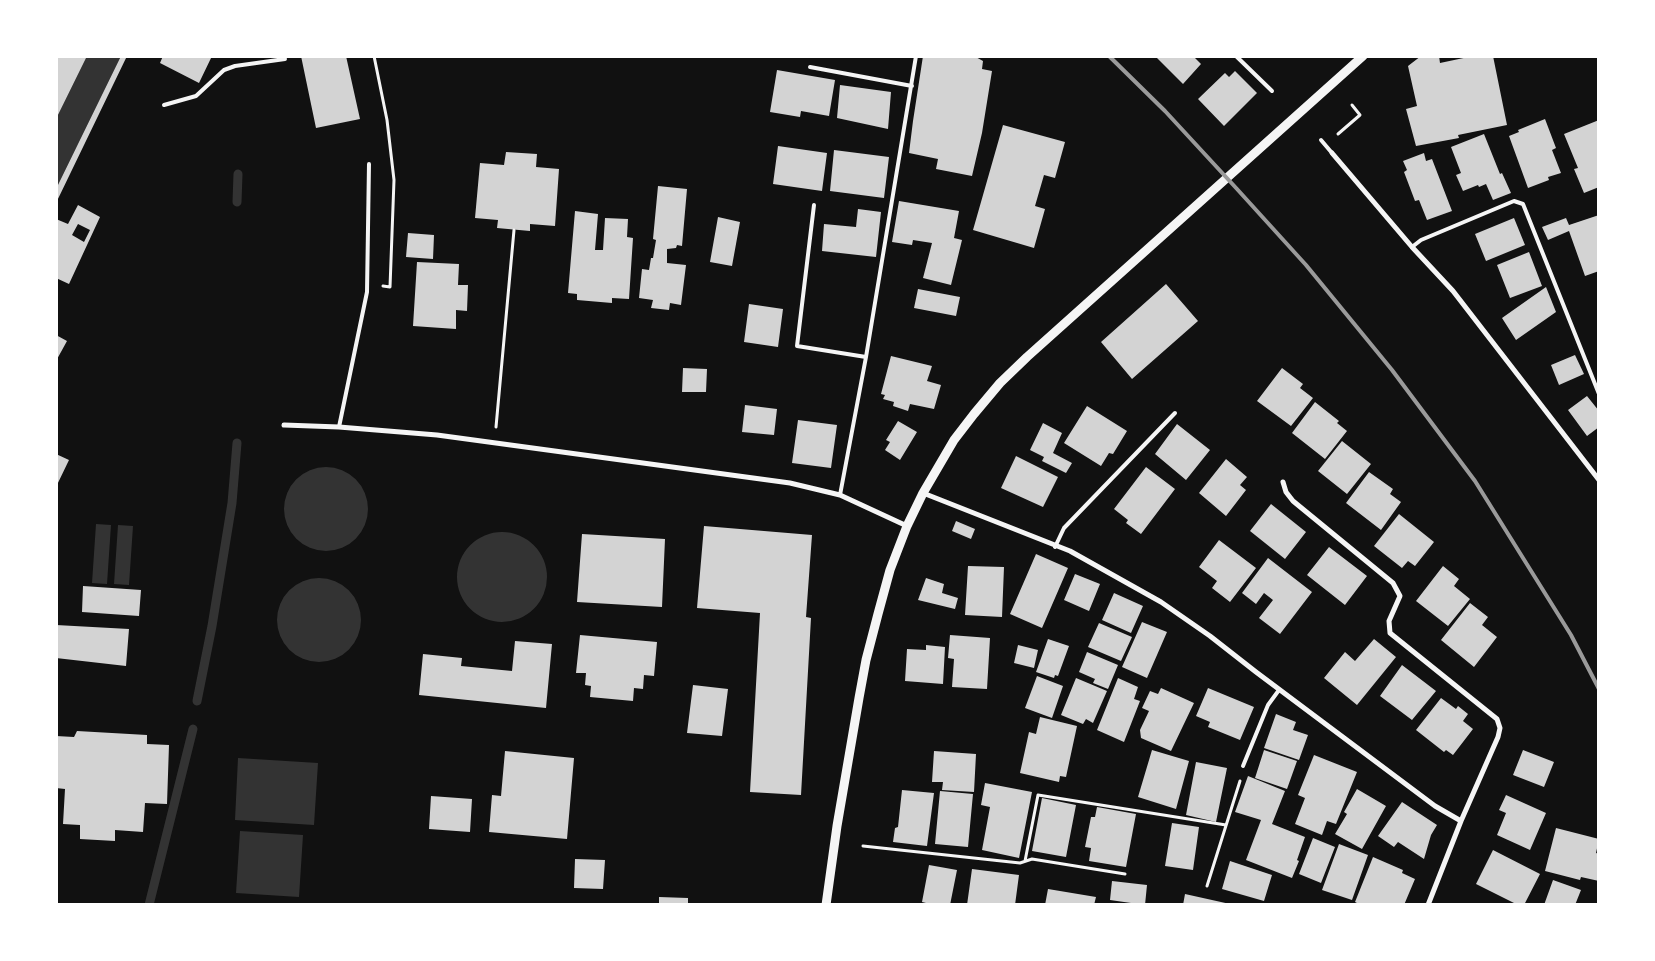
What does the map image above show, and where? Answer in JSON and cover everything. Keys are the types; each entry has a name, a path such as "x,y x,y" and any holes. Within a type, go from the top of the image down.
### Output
{"street":[{"path":"826,905 837,826 866,660 890,570 922,493 954,440 1000,383 1027,357 1363,56"},
{"path":"1332,153 1412,247 1453,291 1599,480"},
{"path":"284,425 339,427 447,436 790,483 840,495 907,526"},
{"path":"1282,482 1292,501 1393,583 1400,596 1389,621 1390,633 1497,719 1500,728 1498,737 1461,821 1428,905"},
{"path":"922,493 1070,552 1161,602 1210,636 1435,806 1461,821"}],"lane":[{"path":"840,495 866,357 916,56"},
{"path":"1236,56 1272,91"},
{"path":"164,105 196,96 224,70 235,66 286,59"},
{"path":"810,67 912,86"},
{"path":"1321,140 1332,153"},
{"path":"339,427 367,292 369,164"},
{"path":"1412,247 1421,240 1514,201 1523,204 1599,394"},
{"path":"814,205 797,346 866,357"},
{"path":"1055,546 1064,528 1175,413"},
{"path":"1243,766 1268,705 1279,690"}],"path":[{"path":"1333,138 1360,115 1352,105"},
{"path":"498,407 514,230"},
{"path":"1207,886 1244,772 1243,766"},
{"path":"1025,861 1038,795 1226,825"},
{"path":"863,846 1020,862 1032,860 1125,874"}],"shaded area":[{"path":"87,56 121,56 56,189 56,119"},
{"path":"326,467 342,470 356,479 365,493 368,509 365,525 356,539 342,548 326,551 310,548 296,539 287,525 284,509 287,493 296,479 310,470"},
{"path":"96,524 111,525 107,584 92,583"},
{"path":"118,525 133,526 129,585 114,584"},
{"path":"493,532 511,532 527,539 540,552 547,568 547,586 540,602 527,615 511,622 493,622 477,615 464,602 457,586 457,568 464,552 477,539"},
{"path":"319,578 335,581 349,590 358,604 361,620 358,636 349,650 335,659 319,662 303,659 289,650 280,636 277,620 280,604 289,590 303,581"},
{"path":"238,758 318,763 314,825 235,820"},
{"path":"240,831 303,835 299,897 236,893"}],"building":[{"path":"56,56 87,56 56,119"},
{"path":"121,56 127,56 56,203 56,189"},
{"path":"163,56 212,56 199,83 160,63"},
{"path":"301,56 346,56 360,119 316,128"},
{"path":"923,56 974,56 983,61 982,69 992,71 982,133 972,176 936,169 938,159 909,153"},
{"path":"1155,56 1193,56 1201,64 1183,84"},
{"path":"1421,56 1439,56 1440,63 1473,56 1493,56 1507,125 1458,135 1459,138 1416,146 1406,109 1417,106 1408,66"},
{"path":"777,70 835,80 829,116 801,111 800,117 770,112"},
{"path":"1235,71 1257,93 1224,126 1198,99 1225,73 1229,77"},
{"path":"840,85 891,92 888,129 837,118"},
{"path":"1545,119 1556,148 1552,150 1561,173 1548,177 1549,180 1528,188 1509,136 1519,132 1518,130"},
{"path":"1599,120 1599,187 1584,193 1574,169 1578,168 1564,134"},
{"path":"1003,125 1065,142 1055,178 1044,175 1035,206 1045,209 1034,248 973,230"},
{"path":"1484,134 1500,174 1502,173 1511,193 1493,200 1486,184 1463,191 1456,175 1461,173 1451,147"},
{"path":"778,146 827,153 822,191 773,184"},
{"path":"834,150 889,157 884,198 830,191"},
{"path":"506,152 537,154 536,167 559,169 555,226 530,224 530,231 497,228 498,220 475,218 480,163 504,165"},
{"path":"1424,153 1426,161 1432,159 1452,211 1427,220 1419,200 1415,201 1404,172 1407,170 1403,161"},
{"path":"658,186 687,189 682,246 677,245 676,248 667,249 667,263 686,265 681,305 670,303 669,310 651,308 653,300 639,298 642,269 649,270 651,258 653,258 656,240 653,239"},
{"path":"899,201 959,211 954,238 962,240 951,285 923,278 932,243 913,240 912,245 892,242"},
{"path":"78,205 100,217 69,284 56,278 56,219 68,224","holes":["78,224 90,230 84,242 72,235"]},
{"path":"858,209 881,212 876,257 822,251 824,224 856,227"},
{"path":"575,211 598,214 595,250 603,250 605,218 628,219 627,237 633,238 629,299 612,298 612,303 577,300 577,294 568,293"},
{"path":"1599,215 1599,271 1585,276 1569,231 1548,240 1542,227 1566,218 1569,225"},
{"path":"718,217 740,222 732,266 710,262"},
{"path":"1514,218 1525,245 1486,261 1475,234"},
{"path":"408,233 434,235 433,259 406,257"},
{"path":"1529,252 1542,286 1510,298 1497,265"},
{"path":"417,262 459,264 458,285 468,285 467,311 456,310 456,329 413,326"},
{"path":"1166,284 1198,321 1132,379 1101,342"},
{"path":"1546,287 1556,312 1516,340 1502,318"},
{"path":"918,289 960,297 956,316 914,308"},
{"path":"749,304 783,309 778,347 744,342"},
{"path":"56,335 67,341 56,361"},
{"path":"1575,355 1584,374 1559,385 1551,365"},
{"path":"891,356 932,366 927,381 941,385 934,409 910,404 908,411 893,406 894,402 883,399 885,395 881,394"},
{"path":"683,368 707,369 706,392 682,392"},
{"path":"1282,368 1303,384 1300,388 1313,398 1291,426 1257,401"},
{"path":"1587,396 1599,411 1599,427 1587,436 1568,410"},
{"path":"1315,402 1339,421 1337,423 1347,431 1325,459 1292,433"},
{"path":"745,405 777,409 774,435 742,432"},
{"path":"1087,406 1127,431 1113,454 1109,453 1101,466 1064,443"},
{"path":"798,420 837,425 831,468 792,463"},
{"path":"898,421 917,432 900,460 885,450 890,442 886,440"},
{"path":"1043,423 1062,433 1053,453 1072,463 1066,473 1042,461 1044,457 1030,450"},
{"path":"1177,424 1210,450 1186,480 1155,454"},
{"path":"1342,441 1371,464 1347,494 1318,471"},
{"path":"56,454 69,460 56,487"},
{"path":"1016,456 1058,477 1043,507 1001,488"},
{"path":"1226,459 1247,477 1240,485 1246,490 1226,516 1199,493"},
{"path":"1146,467 1175,489 1141,534 1126,523 1128,520 1114,509"},
{"path":"1369,472 1393,489 1390,494 1401,502 1381,530 1346,503"},
{"path":"1271,504 1306,532 1285,559 1250,531"},
{"path":"1399,514 1434,542 1415,566 1408,561 1402,568 1374,546"},
{"path":"956,521 975,529 971,539 952,531"},
{"path":"704,526 812,535 806,617 811,618 801,795 750,792 760,613 697,608"},
{"path":"582,534 665,539 662,607 577,602"},
{"path":"1219,540 1256,568 1230,602 1212,588 1217,581 1199,567"},
{"path":"1329,547 1367,576 1345,605 1307,575"},
{"path":"1036,554 1068,568 1042,628 1010,614"},
{"path":"1268,558 1312,592 1280,634 1259,618 1273,600 1264,593 1256,604 1242,593"},
{"path":"968,566 1004,567 1002,617 965,615"},
{"path":"1443,566 1459,579 1454,586 1470,599 1448,626 1416,601"},
{"path":"1075,574 1100,584 1089,611 1064,600"},
{"path":"926,578 944,584 942,593 958,598 955,609 918,600"},
{"path":"83,586 141,590 139,616 82,612"},
{"path":"1114,593 1143,606 1131,633 1102,620"},
{"path":"1470,603 1488,617 1482,625 1497,637 1474,667 1441,640"},
{"path":"1142,622 1167,632 1147,678 1122,667"},
{"path":"1099,623 1132,637 1121,661 1088,647"},
{"path":"56,625 129,629 126,666 56,658"},
{"path":"580,635 657,642 654,676 644,675 643,689 634,688 633,701 590,697 591,686 585,685 586,673 576,673"},
{"path":"950,635 990,638 987,689 952,687 954,659 948,658"},
{"path":"1048,639 1069,646 1058,676 1055,675 1054,678 1036,672"},
{"path":"1374,639 1396,657 1357,705 1324,678 1345,652 1355,661"},
{"path":"515,641 552,644 546,708 419,695 423,654 462,658 461,666 512,671"},
{"path":"926,645 945,647 943,684 905,681 907,649 926,650"},
{"path":"1018,645 1038,650 1034,668 1014,663"},
{"path":"1087,652 1118,665 1108,689 1093,683 1095,679 1079,672"},
{"path":"1402,665 1436,691 1412,720 1380,696"},
{"path":"1037,676 1063,686 1052,718 1025,708"},
{"path":"1076,678 1107,691 1093,723 1086,719 1083,724 1061,715"},
{"path":"1118,678 1138,687 1134,699 1140,701 1124,742 1097,730"},
{"path":"693,685 728,689 722,736 687,733"},
{"path":"1161,688 1194,703 1171,751 1141,738 1140,730 1149,711 1142,708 1150,691 1158,694"},
{"path":"1208,688 1254,707 1240,740 1208,727 1210,722 1196,716"},
{"path":"1441,698 1456,709 1458,706 1468,714 1463,721 1473,729 1453,755 1446,750 1444,752 1416,730"},
{"path":"1276,714 1296,722 1293,730 1308,735 1299,760 1264,748"},
{"path":"1040,717 1077,726 1066,777 1060,776 1059,782 1020,773 1029,732 1036,734"},
{"path":"77,731 147,735 147,744 169,745 167,804 145,803 143,832 115,830 115,841 80,839 80,825 63,824 65,789 56,788 56,736 74,737"},
{"path":"1152,750 1189,761 1176,809 1138,797"},
{"path":"1264,750 1297,761 1287,789 1255,778"},
{"path":"1523,750 1554,762 1544,787 1513,775"},
{"path":"505,751 574,758 567,839 489,832 492,795 501,796"},
{"path":"934,751 976,754 974,792 942,790 943,782 932,782"},
{"path":"1314,755 1357,772 1336,824 1327,821 1322,835 1295,824 1305,798 1298,795"},
{"path":"1196,762 1227,768 1216,822 1186,815"},
{"path":"1248,776 1285,791 1272,824 1305,837 1297,860 1299,861 1292,878 1246,860 1261,820 1235,812"},
{"path":"985,783 1032,792 1019,858 982,850 990,807 981,805"},
{"path":"1357,789 1386,806 1362,849 1335,834 1347,814 1344,812"},
{"path":"902,790 934,793 927,846 893,842 895,828 898,827"},
{"path":"940,791 973,794 968,847 935,844"},
{"path":"1506,795 1546,813 1530,850 1497,835 1506,813 1499,810"},
{"path":"431,796 472,799 470,832 429,829"},
{"path":"1042,798 1076,805 1066,857 1032,851"},
{"path":"1402,802 1437,825 1431,835 1424,859 1398,842 1394,847 1378,836"},
{"path":"1097,807 1136,814 1126,867 1089,861 1091,848 1085,847 1091,817 1095,817"},
{"path":"1172,823 1199,827 1193,870 1165,866"},
{"path":"1556,828 1599,839 1596,853 1599,854 1599,881 1581,877 1580,880 1545,871"},
{"path":"1313,838 1335,847 1321,883 1299,874"},
{"path":"1339,844 1368,855 1352,900 1322,890"},
{"path":"1493,850 1540,874 1524,905 1518,905 1476,884"},
{"path":"1373,857 1403,870 1402,873 1415,879 1404,905 1361,905 1355,902"},
{"path":"575,859 605,860 603,889 574,888"},
{"path":"1230,861 1272,875 1264,901 1222,889"},
{"path":"929,865 957,870 950,905 926,905 926,903 922,902"},
{"path":"972,869 1019,875 1015,905 967,905"},
{"path":"1553,880 1581,890 1575,905 1544,905"},
{"path":"1112,881 1147,885 1145,905 1110,900"},
{"path":"1048,889 1096,897 1094,905 1045,905"},
{"path":"1185,894 1230,904 1183,905"},
{"path":"659,897 688,898 688,905 659,905"}],"waterway":[{"path":"237,202 238,174"},
{"path":"197,701 212,626 232,503 237,443"},
{"path":"149,905 193,729"}],"railway":[{"path":"1109,56 1165,111 1306,265 1392,370 1475,481 1571,635 1599,689"}]}
